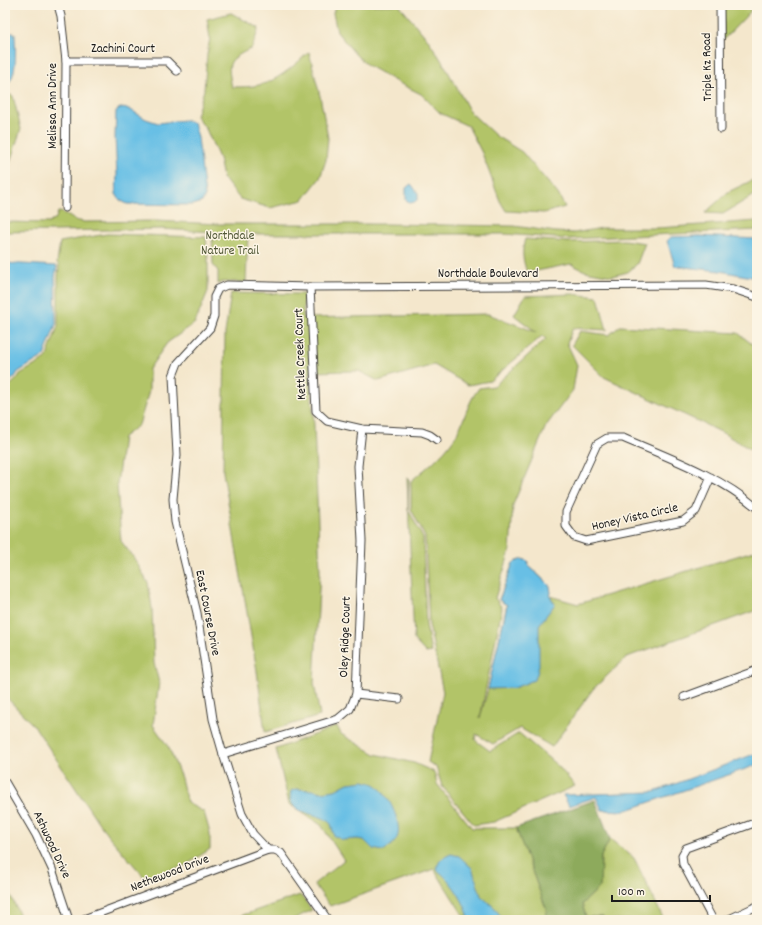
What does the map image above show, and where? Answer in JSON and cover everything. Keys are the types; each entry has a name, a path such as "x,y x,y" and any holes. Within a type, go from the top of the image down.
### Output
{"street":[{"name":"Melissa Ann Drive","path":"58,5 61,16 66,61 65,208"},
{"name":"Triple Kz Road","path":"720,5 721,128"},
{"name":"Zachini Court","path":"66,61 167,62 177,71"},
{"name":"Northdale Boulevard","path":"218,289 227,285 310,287 706,285 733,289 757,297"},
{"name":"Kettle Creek Court","path":"310,287 316,411 327,421 362,429 422,432 437,440"},
{"name":"East Course Drive","path":"218,289 214,297 214,316 210,328 178,363 172,376 177,455 173,500 175,522 197,613 213,719 242,814 253,834 268,850 275,850 281,854 328,920"},
{"name":"Oley Ridge Court","path":"223,754 338,719 350,709 356,694 362,541 358,466 362,429"},
{"name":"Honey Vista Circle","path":"711,477 696,511 683,521 586,541 574,537 566,526 566,512 597,444 607,438 623,438 711,477 744,497 757,508"},
{"path":"684,696 757,670"},
{"path":"356,694 399,699"},
{"name":"Ashwood Drive","path":"5,782 39,842 52,869 69,920"},
{"path":"712,920 683,864 682,855 686,848 757,822"},
{"name":"Nethewood Drive","path":"81,920 268,850"},
{"path":"727,920 757,906"}],"green space":[{"path":"336,5 399,5 429,41 445,66 470,112 496,136 522,152 558,194 565,207 544,213 506,211 500,201 482,153 468,126 440,113 421,94 367,65 356,55 337,32 333,13"},
{"path":"723,5 751,5 750,12 723,40"},
{"path":"231,13 259,28 252,48 238,55 231,62 229,71 232,87 253,86 272,80 289,69 309,52 320,96 328,138 326,160 320,178 303,200 270,208 240,199 223,178 219,158 206,129 196,116 204,90 210,38 207,19"},
{"path":"5,93 13,96 21,129 10,162 5,169"},
{"path":"757,178 757,196 754,195 723,214 705,213 728,192"},
{"name":"Northdale Nature Trail","path":"58,212 65,213 74,220 84,222 155,221 219,224 514,226 574,233 602,228 658,228 757,221 757,230 569,239 504,234 248,234 246,282 222,282 218,284 218,271 213,265 212,232 162,229 5,232 5,222 49,223 56,218"},
{"path":"107,234 206,237 208,259 208,291 195,323 167,343 149,369 149,391 139,425 123,437 117,484 121,541 134,558 148,583 152,608 154,663 159,683 153,725 169,748 181,778 187,803 204,812 210,833 210,849 186,865 146,879 98,822 35,727 5,696 5,390 17,379 20,374 46,359 58,326 59,265 57,263 60,242"},
{"path":"525,239 569,242 624,240 645,243 637,264 628,272 612,276 585,271 571,264 527,273 523,256"},
{"path":"231,293 304,294 303,318 488,314 536,332 514,315 525,296 573,294 598,297 607,330 573,328 567,343 577,365 573,390 546,426 513,505 510,551 495,598 502,608 480,718 507,605 499,600 513,563 522,559 528,561 529,566 550,586 550,596 578,604 757,550 757,610 627,657 593,689 552,747 520,728 493,744 476,734 475,740 490,751 519,733 559,767 575,786 494,822 474,825 442,786 436,767 428,762 443,692 429,625 425,537 411,509 411,481 439,457 449,446 457,434 471,401 479,388 494,386 546,339 542,336 490,381 468,385 434,365 378,381 359,371 310,372 314,425 320,571 314,683 320,716 265,732 257,671 223,472 225,333"},
{"path":"620,326 738,333 757,348 757,453 721,432 604,377 572,345 580,331 609,335"},
{"path":"407,478 409,479 408,505"},
{"path":"408,510 423,538 426,625 431,652 426,653 414,640"},
{"path":"337,726 341,734 375,754 414,763 434,772 437,784 472,828 516,828 547,911 545,920 464,920 465,918 434,869 330,906 314,884 344,860 321,825 289,804 276,749"},
{"path":"595,800 610,839 601,856 600,887 582,904 586,917 603,917 605,920 545,920 547,911 516,828"},
{"path":"610,839 634,858 664,920 605,920 603,917 586,917 582,904 600,887 601,856"},
{"path":"5,884 22,920 5,920"},
{"path":"300,895 312,910 292,920 229,920"}],"water":[{"path":"5,33 15,33 16,54 12,76 5,86"},
{"path":"120,108 129,109 146,119 158,123 184,120 194,123 198,138 205,196 202,202 193,205 127,204 120,200 116,194 117,175 115,137 116,111"},
{"path":"411,184 418,193 418,199 415,202 409,202 406,200 406,188"},
{"path":"700,236 757,239 757,278 720,271 675,266 667,241 671,237"},
{"path":"5,263 57,266 55,277 56,324 44,356 18,372 15,377 5,385"},
{"path":"522,559 528,561 529,566 550,586 550,596 555,604 539,625 539,665 537,674 534,680 514,688 488,689 507,605 499,600 513,563"},
{"path":"757,753 757,765 624,811 602,810 596,797 569,806 563,795 654,792"},
{"path":"364,781 372,783 381,789 393,808 398,822 398,835 396,840 383,851 373,849 364,840 343,840 334,836 331,824 321,817 299,810 292,803 290,798 291,791 295,789 321,792 335,790 348,783"},
{"path":"451,854 459,856 472,868 481,896 495,908 503,920 469,920 465,907 457,892 447,879 437,870 438,864 441,860"}]}
